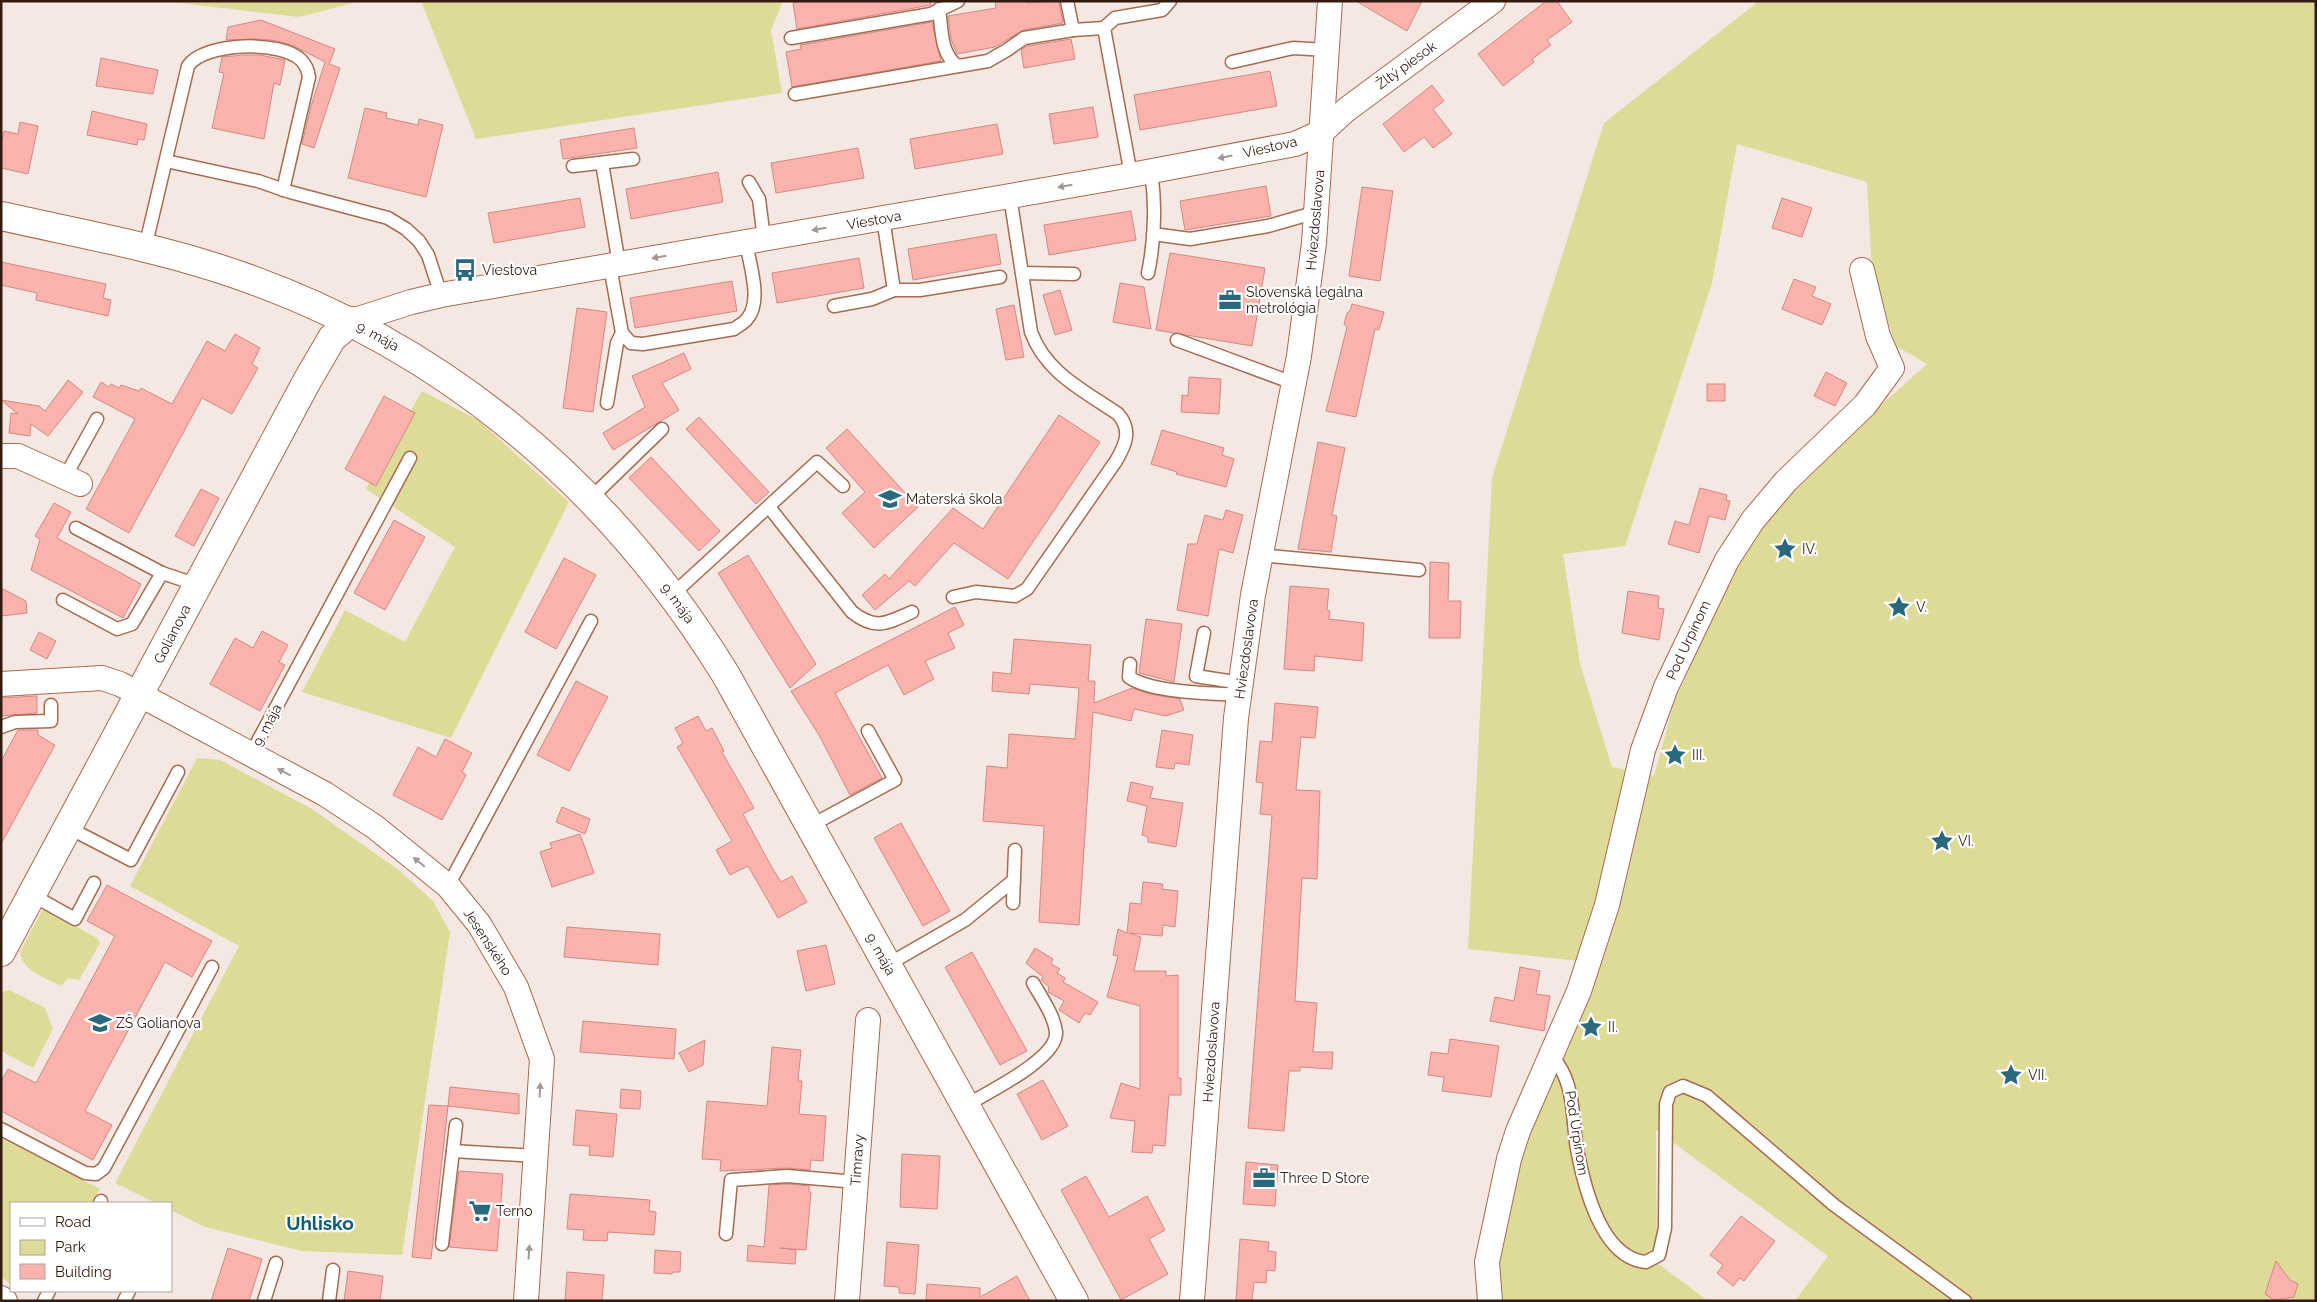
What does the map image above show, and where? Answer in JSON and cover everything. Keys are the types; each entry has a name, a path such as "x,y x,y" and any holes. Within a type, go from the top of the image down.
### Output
{"main road":[{"name":"9. mája","path":"1,216 145,248 214,267 294,296 352,321 403,350 480,401 532,444 590,499 632,544 673,594 726,675 1074,1301"},
{"name":"Golianova","path":"1,952 317,364 332,338 352,321"}],"street":[{"name":"Hviezdoslavova","path":"1192,1301 1240,689 1260,555 1293,384 1314,243 1330,1"},
{"name":"Žltý piesok","path":"1322,132 1346,110 1493,1"},
{"name":"Viestova","path":"352,321 411,302 441,295 1141,173 1295,144 1322,132"},
{"name":"Pod Urpínom","path":"1490,1301 1488,1262 1498,1202 1518,1131 1579,991 1607,905 1633,790 1653,719 1705,602 1741,538 1770,498 1866,405 1892,368 1878,336 1862,270"},
{"path":"1,456 18,456 73,480"},
{"name":"Jesenského","path":"1,684 102,678 140,696 334,799 374,827 448,886 479,924 516,987 542,1059 526,1301"},
{"name":"Timravy","path":"847,1301 868,1020"},
{"path":"1,1298 5,1301"}],"lane":[{"path":"791,38 931,14 958,1"},
{"path":"1067,1 1072,30"},
{"path":"794,94 988,61 1024,38 1072,30 1104,28 1115,18 1162,10 1170,1"},
{"path":"939,9 946,53 950,60 958,66"},
{"path":"1104,28 1141,173 1154,195 1153,234 1148,273"},
{"path":"145,248 188,66 193,58 204,53 239,46 274,49 292,54 307,67 309,77 283,190"},
{"path":"1232,62 1293,48 1327,50"},
{"path":"573,166 634,159"},
{"path":"166,161 258,182 388,218 406,229 419,241 428,255 441,295"},
{"path":"602,163 622,333 617,343 607,403"},
{"path":"622,333 631,343 643,344 734,329 747,320 753,310 758,199 749,182"},
{"path":"953,597 976,592 1015,596 1027,589 1116,461 1127,438 1123,420 1118,414 1062,376 1042,356 1031,332 1010,196"},
{"path":"1153,234 1190,239 1268,226 1317,212"},
{"path":"882,218 894,290"},
{"path":"1022,273 1074,274"},
{"path":"834,306 872,299 894,290 920,290 1000,277"},
{"path":"1177,340 1293,384"},
{"path":"73,480 98,419"},
{"path":"590,499 662,429"},
{"name":"9. mája","path":"251,754 410,458"},
{"path":"673,594 817,462 843,486"},
{"path":"769,507 852,612 862,620 883,624 912,612"},
{"path":"76,528 162,573 198,584"},
{"path":"1260,555 1419,570"},
{"path":"62,600 117,629 132,624 162,573"},
{"path":"448,886 591,621"},
{"path":"1204,633 1196,676 1240,689"},
{"path":"1130,664 1129,677 1138,684 1193,692 1240,689"},
{"path":"1,727 15,722 51,721 51,705"},
{"path":"810,826 895,780 868,731"},
{"path":"69,828 131,860 178,772"},
{"path":"1013,903 1015,850"},
{"path":"887,965 965,920 1014,880"},
{"path":"32,896 75,919 94,883"},
{"path":"1,1129 85,1173 96,1174 104,1168 212,966"},
{"path":"966,1106 1035,1063 1052,1046 1056,1037 1054,1023 1033,982"},
{"name":"Pod Urpínom","path":"1548,1062 1558,1064 1569,1085 1577,1148 1586,1189 1602,1228 1619,1250 1638,1261 1653,1260 1662,1249 1665,1228 1664,1165 1668,1096 1670,1092 1683,1086 1692,1088 1707,1096 1834,1205 1965,1301"},
{"path":"442,1244 456,1125"},
{"path":"453,1151 536,1156"},
{"path":"726,1234 731,1180 787,1176 856,1182"},
{"path":"264,1301 276,1263"},
{"path":"328,1301 333,1270"}],"green space":[{"path":"164,1 361,1 299,17"},
{"path":"421,1 783,1 771,30 782,93 476,139"},
{"path":"1759,1 2316,1 2316,1301 1795,1301 1828,1256 1656,1130 1657,1263 1708,1301 1497,1301 1503,1233 1526,1145 1599,963 1468,949 1492,478 1604,123","holes":["1737,144 1867,182 1872,271 1896,346 1927,364 1860,424 1778,504 1746,552 1712,618 1674,703 1654,776 1612,767 1580,664 1563,554 1625,546 1712,283"]},
{"path":"422,391 478,420 569,502 451,738 302,692 345,610 405,642 455,547 366,489"},
{"path":"197,758 220,760 312,809 400,871 433,901 450,932 402,1255 302,1251 205,1227 172,1210 172,1202 154,1202 115,1183 239,946 130,886"},
{"path":"43,909 97,938 100,943 79,980 68,978 61,986 30,969 22,959 20,952"},
{"path":"9,990 45,1008 53,1029 33,1068 1,1051 1,992"},
{"path":"1,1138 100,1189 93,1202 10,1202 10,1283 1,1277"}],"building":[{"path":"803,1 930,1 931,5 797,29 793,3"},
{"path":"995,1 1026,1 1027,3 1059,1 1063,23 1023,30 995,47 957,54 951,39 948,16 996,8"},
{"path":"1356,1 1422,1 1407,31"},
{"path":"1546,1 1557,1 1572,22 1547,40 1551,45 1532,59 1534,62 1503,86 1478,54"},
{"path":"261,20 335,49 329,64 340,68 314,148 302,144 311,106 325,62 294,46 278,41 261,39 226,40 228,27"},
{"path":"932,22 941,61 792,87 786,52 801,49 800,45"},
{"path":"1071,39 1075,59 1024,68 1021,50 1027,46"},
{"path":"260,55 285,60 280,85 274,83 264,139 212,128 224,73 219,72 222,57"},
{"path":"101,58 158,70 153,94 96,86"},
{"path":"1270,71 1277,106 1140,130 1134,95"},
{"path":"1432,85 1444,101 1433,109 1452,134 1433,148 1424,137 1404,152 1383,124"},
{"path":"1093,107 1098,137 1054,144 1049,114"},
{"path":"365,108 387,113 386,118 418,125 419,119 443,125 426,197 348,178"},
{"path":"92,111 147,124 144,140 138,139 137,145 87,135"},
{"path":"20,122 38,126 28,174 1,168 1,144 4,131 18,134"},
{"path":"997,124 1003,154 915,169 910,139"},
{"path":"634,128 637,148 563,159 560,140"},
{"path":"858,148 864,178 776,193 771,163"},
{"path":"718,172 723,202 631,219 626,189"},
{"path":"1266,186 1271,216 1185,230 1180,201"},
{"path":"1362,187 1393,191 1380,281 1349,276"},
{"path":"580,198 585,227 494,243 488,213"},
{"path":"1782,198 1812,208 1802,237 1772,228"},
{"path":"1131,211 1136,240 1049,255 1044,225"},
{"path":"996,234 1001,264 913,280 908,249"},
{"path":"1170,253 1265,268 1252,346 1156,330"},
{"path":"859,258 864,288 777,303 772,273"},
{"path":"1,262 106,284 103,298 111,300 108,316 36,300 37,293 1,285"},
{"path":"1794,279 1816,287 1812,296 1831,304 1822,325 1782,309"},
{"path":"732,281 737,311 635,328 630,298"},
{"path":"1120,283 1144,287 1151,329 1113,322"},
{"path":"1060,290 1072,330 1055,335 1043,295"},
{"path":"1352,304 1384,312 1379,330 1375,329 1356,417 1326,411 1347,327 1344,324"},
{"path":"1014,305 1024,357 1006,360 996,309"},
{"path":"577,308 607,312 593,412 563,408"},
{"path":"235,334 260,348 252,364 258,368 232,414 202,398 129,533 86,509 135,419 93,397 101,382 109,387 111,384 119,388 121,385 139,391 141,388 172,404 207,341 225,351"},
{"path":"684,353 691,369 662,383 679,410 613,450 603,433 645,407 632,376"},
{"path":"1826,372 1847,383 1835,406 1814,396"},
{"path":"1189,377 1221,379 1219,414 1181,412 1182,395 1188,396"},
{"path":"68,380 83,392 48,436 31,424 30,436 9,433 11,413 18,414 1,400 39,406 45,411"},
{"path":"1707,384 1725,384 1725,401 1707,401"},
{"path":"384,396 415,413 376,486 345,469"},
{"path":"1059,415 1100,442 1008,579 954,543 915,586 909,581 875,610 862,595 885,574 889,579 953,508 983,529"},
{"path":"699,417 769,492 756,504 686,429"},
{"path":"847,429 918,507 874,548 842,513 865,492 826,448"},
{"path":"1162,430 1224,448 1222,455 1234,459 1226,487 1176,474 1177,472 1151,464"},
{"path":"1318,442 1345,448 1332,515 1337,516 1331,552 1298,549"},
{"path":"651,457 720,531 699,551 629,478"},
{"path":"1700,488 1727,495 1726,500 1730,501 1725,520 1709,516 1699,553 1668,544 1675,521 1689,525"},
{"path":"201,489 219,498 194,546 175,536"},
{"path":"54,503 71,512 57,538 141,584 123,618 31,570 40,539 35,536"},
{"path":"1226,510 1243,515 1233,553 1219,549 1208,616 1177,610 1188,544 1197,544 1205,515 1223,520"},
{"path":"394,520 425,537 385,610 354,593"},
{"path":"748,555 816,664 790,688 718,573"},
{"path":"564,558 596,575 556,649 525,632"},
{"path":"1430,562 1449,563 1448,601 1461,601 1460,638 1429,638"},
{"path":"1290,586 1329,589 1327,610 1330,611 1329,619 1364,623 1362,661 1315,656 1314,671 1284,669"},
{"path":"1,588 26,601 27,613 1,616"},
{"path":"1628,591 1659,596 1658,608 1664,609 1659,640 1622,633"},
{"path":"955,607 964,625 948,633 955,648 925,661 934,679 904,695 888,665 835,693 882,778 850,795 819,735 791,691"},
{"path":"1146,619 1182,624 1174,682 1139,673"},
{"path":"262,631 288,645 279,662 285,665 260,711 210,684 235,638 253,648"},
{"path":"39,632 56,641 47,659 30,650"},
{"path":"1014,639 1091,645 1088,681 1095,681 1094,703 1132,688 1150,694 1180,699 1184,710 1166,716 1134,709 1131,721 1093,712 1079,925 1039,922 1044,826 983,821 987,766 1007,768 1009,734 1075,739 1079,688 1030,684 1029,694 992,691 993,672 1011,674"},
{"path":"576,681 608,697 569,771 537,755"},
{"path":"37,696 37,713 1,716 1,698"},
{"path":"1275,703 1318,707 1315,738 1301,737 1296,790 1320,791 1317,879 1302,878 1295,1001 1317,1003 1313,1052 1333,1052 1332,1069 1300,1067 1300,1071 1289,1071 1284,1131 1248,1128 1272,815 1260,814 1263,783 1256,782 1260,741 1272,742"},
{"path":"698,716 706,731 712,728 724,751 722,752 754,808 743,814 770,864 781,882 792,876 807,902 778,918 748,866 730,875 716,850 732,841 677,747 683,743 675,728"},
{"path":"18,730 38,730 38,735 55,745 1,844 1,761"},
{"path":"1162,730 1193,735 1189,765 1175,763 1174,769 1156,767"},
{"path":"445,739 472,753 462,772 466,775 442,820 393,795 418,747 436,757"},
{"path":"1131,782 1153,787 1150,798 1183,803 1176,847 1148,842 1148,837 1142,835 1147,806 1127,801"},
{"path":"562,807 590,819 585,834 556,822"},
{"path":"901,823 950,911 923,926 874,838"},
{"path":"580,834 594,873 552,887 540,852 552,848 550,843"},
{"path":"1143,882 1163,884 1162,889 1178,891 1175,927 1163,925 1162,936 1129,933 1141,937 1134,971 1166,971 1166,976 1178,975 1178,1078 1181,1078 1181,1095 1169,1095 1165,1146 1153,1145 1152,1153 1132,1152 1135,1121 1110,1118 1121,1083 1140,1089 1140,1006 1107,997 1118,956 1113,955 1118,929 1127,933 1130,903 1141,904"},
{"name":"ZŠ Golianova","path":"107,885 212,941 192,977 165,962 85,1111 112,1125 93,1160 1,1111 1,1082 8,1069 36,1083 115,936 87,921"},
{"path":"567,927 660,934 658,965 564,957"},
{"path":"826,945 835,984 806,991 797,951"},
{"path":"1035,948 1053,959 1051,964 1060,969 1057,973 1065,978 1063,982 1098,1002 1090,1015 1085,1013 1079,1023 1059,1010 1064,1001 1048,992 1049,987 1041,980 1043,977 1026,963"},
{"path":"972,952 1027,1051 1000,1065 945,967"},
{"path":"1520,967 1540,971 1536,994 1550,996 1544,1031 1490,1021 1495,997 1514,1001"},
{"path":"583,1021 676,1029 674,1059 580,1052"},
{"path":"1450,1039 1499,1046 1491,1097 1442,1091 1444,1077 1428,1075 1431,1052 1448,1054"},
{"path":"705,1040 703,1065 689,1072 679,1053"},
{"path":"772,1047 801,1050 798,1081 802,1081 799,1114 826,1116 823,1161 811,1160 810,1170 787,1168 720,1171 721,1160 702,1159 707,1101 767,1106"},
{"path":"1043,1080 1068,1126 1042,1140 1017,1094"},
{"path":"450,1087 519,1094 519,1114 448,1106"},
{"path":"621,1089 641,1091 640,1109 620,1108"},
{"path":"429,1105 448,1106 431,1259 412,1257"},
{"path":"576,1110 617,1114 613,1157 589,1155 590,1146 573,1145"},
{"path":"902,1154 940,1156 937,1209 900,1207"},
{"path":"1246,1162 1278,1165 1275,1206 1243,1204"},
{"name":"Terno","path":"459,1171 503,1174 497,1251 449,1247"},
{"path":"1086,1176 1109,1217 1147,1196 1165,1230 1149,1239 1168,1274 1121,1300 1061,1190"},
{"path":"769,1185 809,1186 809,1192 811,1192 806,1250 780,1248 796,1250 795,1264 747,1261 748,1245 764,1247"},
{"path":"570,1194 650,1200 649,1211 656,1212 654,1235 608,1232 607,1241 583,1240 584,1230 567,1229"},
{"path":"1741,1216 1775,1241 1744,1281 1740,1278 1733,1286 1717,1273 1723,1265 1710,1255"},
{"path":"1240,1239 1269,1242 1268,1251 1276,1252 1275,1271 1267,1270 1266,1283 1254,1282 1252,1301 1236,1301"},
{"path":"887,1242 919,1245 915,1294 899,1293 899,1287 884,1286"},
{"path":"228,1248 262,1259 249,1301 211,1301"},
{"path":"655,1250 681,1252 680,1272 673,1272 672,1274 654,1273"},
{"path":"2276,1261 2290,1280 2298,1284 2294,1297 2274,1300 2265,1294"},
{"path":"348,1271 383,1276 380,1301 344,1301"},
{"path":"567,1272 604,1275 602,1301 565,1301"},
{"path":"1017,1276 1030,1301 926,1301 927,1284 980,1288 980,1297"}],"place":[{"name":"Viestova","path":"465,270"},
{"name":"Slovenská legálna metrológia","path":"1230,300"},
{"name":"Materská škola","path":"890,499"},
{"name":"IV.","path":"1785,549"},
{"name":"V.","path":"1899,607"},
{"name":"III.","path":"1675,755"},
{"name":"VI.","path":"1942,841"},
{"name":"ZŠ Golianova","path":"100,1023"},
{"name":"II.","path":"1591,1027"},
{"name":"VII.","path":"2011,1075"},
{"name":"Three D Store","path":"1264,1178"},
{"name":"Terno","path":"480,1211"}],"district":[{"name":"Uhlisko","path":"320,1223"}]}
